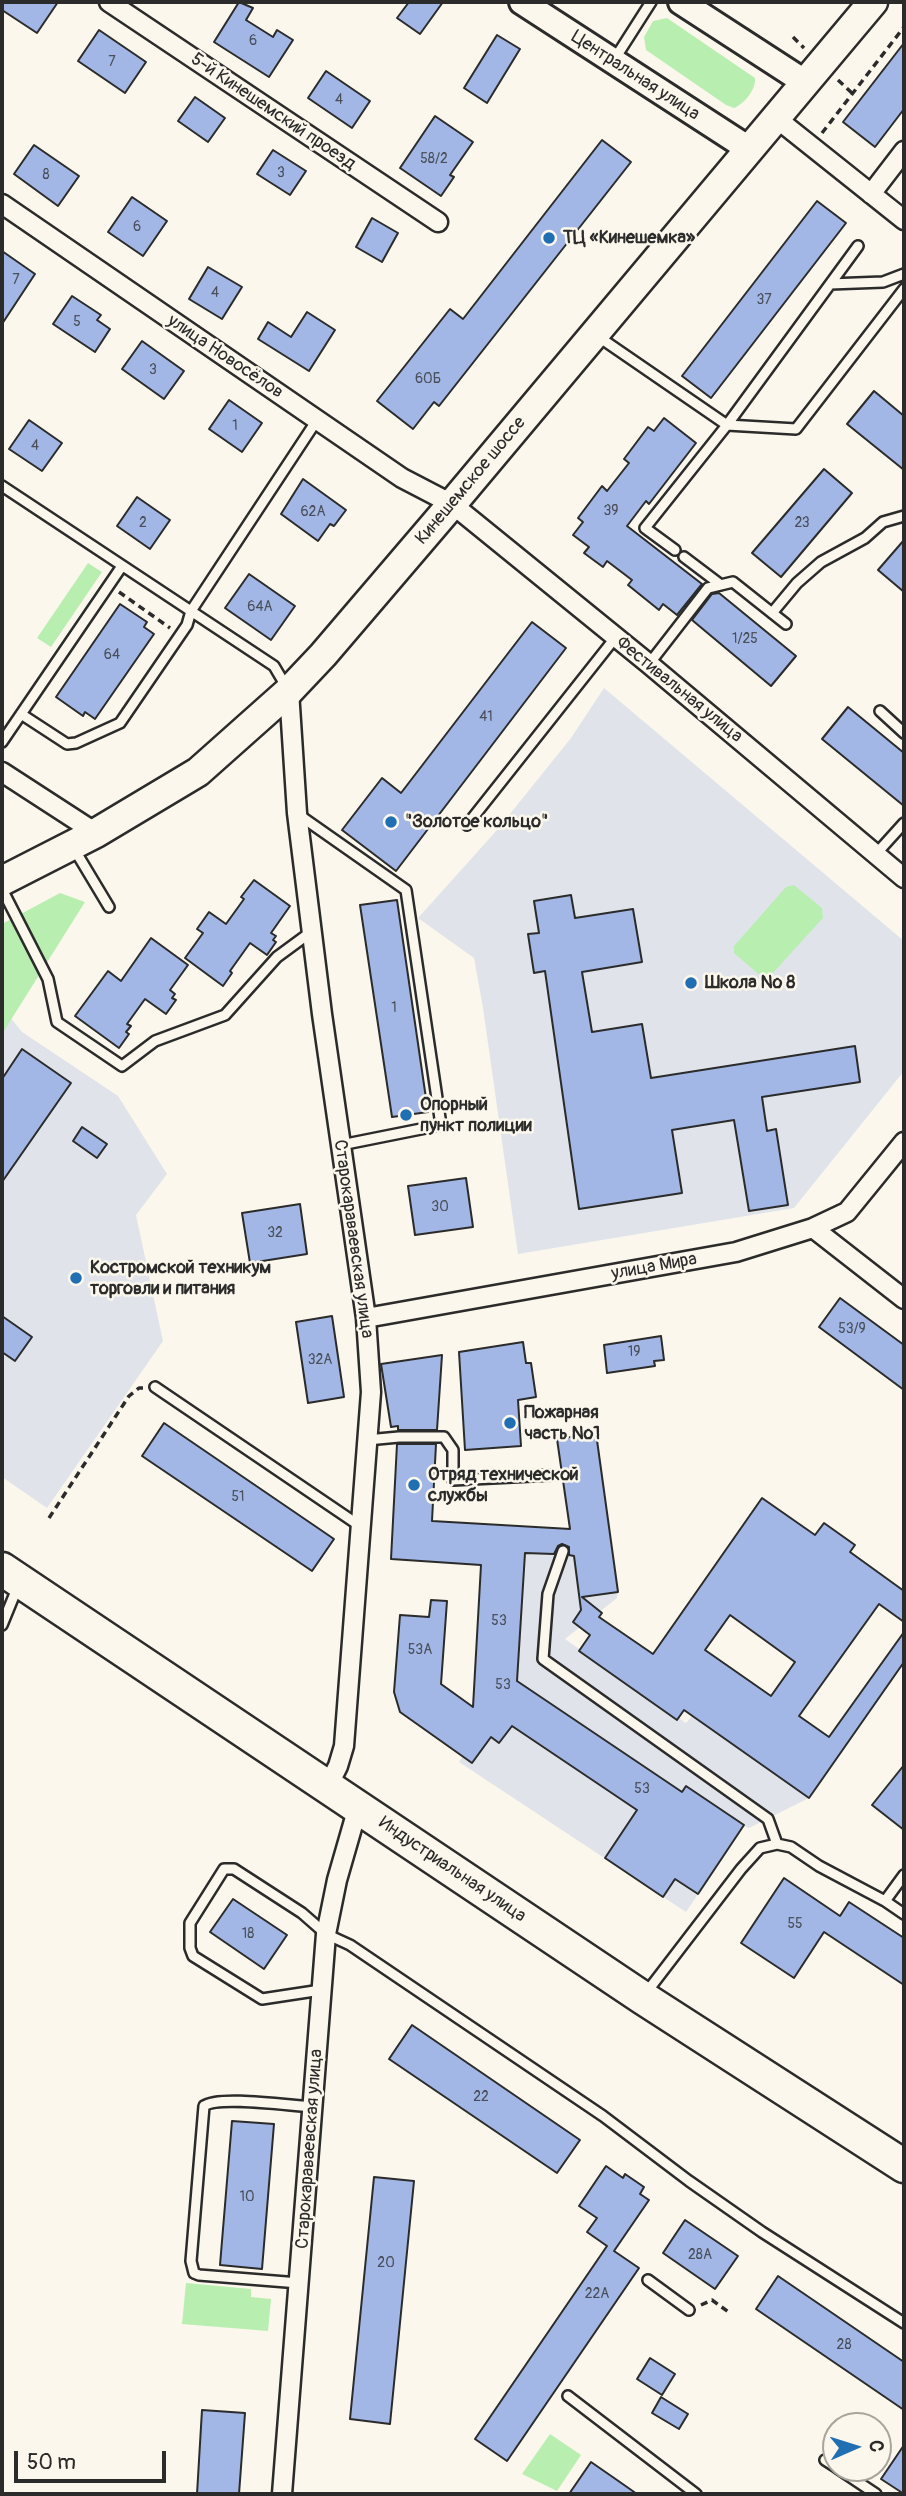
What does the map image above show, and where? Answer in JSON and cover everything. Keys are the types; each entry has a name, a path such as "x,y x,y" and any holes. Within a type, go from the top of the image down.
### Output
{"highway":[{"name":"Индустриальная улица","path":"11,1575 643,1998 904,2166"}],"main road":[{"name":"Кинешемское шоссе","path":"2,881 84,839 198,772 289,691 452,504 873,2"}],"street":[{"name":"5-й Кинешемский проезд","path":"109,2 438,222"},
{"name":"Центральная улица","path":"522,2 749,149"},
{"path":"681,2 806,83"},
{"path":"776,118 904,220"},
{"path":"871,194 904,151"},
{"name":"улица Новосёлов","path":"2,204 402,478 452,504"},
{"name":"Фестивальная улица","path":"452,504 649,664 904,878"},
{"name":"Старокараваевская улица","path":"289,691 297,813 311,932 366,1318 371,1392 344,1746 328,1786"},
{"path":"2,773 84,839"},
{"name":"улица Мира","path":"366,1318 736,1252 813,1228 847,1212 904,1142"},
{"path":"813,1228 904,1299"},
{"name":"Старокараваевская улица","path":"282,2494 326,1934 337,1880 358,1807"}],"lane":[{"path":"613,61 651,2"},
{"path":"675,550 645,528 727,425 858,246"},
{"path":"830,284 883,282 904,274"},
{"path":"595,334 727,425 796,429 904,289"},
{"path":"21,714 67,744 76,743 120,723 187,625 191,611 317,419"},
{"path":"2,486 274,666 289,691"},
{"path":"772,612 797,583 821,562 865,538 883,522 904,516"},
{"path":"684,557 721,585"},
{"path":"2,742 122,566"},
{"path":"649,664 708,588 733,582 786,624"},
{"path":"467,825 615,638"},
{"path":"880,711 904,733"},
{"path":"297,813 406,890 441,1125 341,1144"},
{"path":"876,854 904,823"},
{"path":"84,839 109,907"},
{"path":"2,889 48,979 58,1023 122,1066 155,1041 225,1015 277,957 311,932"},
{"path":"155,1387 360,1526"},
{"path":"367,1440 444,1437 453,1450 453,1480 552,1475"},
{"path":"563,1551 548,1594 543,1659 768,1819 777,1844"},
{"path":"2,1625 11,1575"},
{"path":"643,1998 741,1869 760,1849 777,1844 791,1847 904,1914"},
{"path":"321,1990 270,1998 256,1996 193,1956 190,1948 190,1923 220,1873 229,1868 302,1913 326,1934 351,1945 603,2116 762,2232 904,2323"},
{"path":"884,1901 904,1875"},
{"path":"300,2283 199,2275 194,2273 191,2261 204,2106 212,2102 234,2101 313,2108"},
{"path":"648,2280 690,2310"},
{"path":"568,2396 696,2494"},
{"path":"858,2482 876,2494"}],"path":[{"path":"811,146 904,27"},
{"path":"109,585 180,635"},
{"path":"49,1518 129,1396 139,1388 155,1387"},
{"path":"690,2310 712,2300 730,2313"}],"shaded area":[{"name":"Школа № 8","path":"604,688 904,941 904,1071 794,1208 518,1254 474,958 418,918 497,830 571,738"},
{"name":"Костромской техникум торговли и питания","path":"2,1007 22,1032 118,1096 167,1174 136,1215 163,1341 47,1508 2,1477"},
{"path":"606,1508 617,1598 565,1639 686,1723 692,1716 809,1798 749,1828 744,1826 686,1912 459,1762 491,1717 473,1704 484,1524 570,1533 568,1514"}],"green space":[{"path":"667,18 755,78 749,96 742,103 734,108 726,105 646,50 644,37 653,21"},
{"path":"88,563 102,572 51,647 37,638"},
{"path":"794,885 822,908 823,918 771,975 762,977 734,953 734,946 786,887"},
{"path":"60,893 85,902 2,1034 2,924"},
{"path":"186,2283 251,2289 251,2297 271,2299 268,2331 182,2324"},
{"path":"550,2434 581,2455 557,2491 522,2474"}],"building":[{"path":"2,2 58,2 37,33 2,10"},
{"path":"239,2 253,8 246,20 273,37 277,30 293,40 269,77 214,42"},
{"path":"409,2 443,2 420,34 397,18"},
{"path":"99,30 146,62 125,93 78,61"},
{"path":"497,35 520,49 487,103 464,88"},
{"path":"904,43 904,109 875,147 843,122"},
{"path":"326,71 370,101 352,128 308,98"},
{"path":"195,97 225,118 208,142 178,121"},
{"path":"435,116 473,142 450,175 454,177 441,196 400,168"},
{"path":"602,140 631,162 439,406 434,402 413,429 377,401 450,309 463,319"},
{"path":"34,145 79,176 58,206 14,174"},
{"path":"273,150 306,171 290,195 257,174"},
{"path":"132,197 167,221 143,256 108,232"},
{"path":"817,201 846,223 711,398 682,376"},
{"path":"372,218 398,233 382,262 356,247"},
{"path":"2,251 35,274 2,324"},
{"path":"208,267 242,287 222,319 189,299"},
{"path":"72,296 101,315 97,320 110,329 95,352 53,324"},
{"path":"307,312 335,330 309,371 258,339 268,322 291,337"},
{"path":"142,341 184,371 164,399 122,369"},
{"path":"874,391 904,416 904,470 847,424"},
{"path":"229,400 262,423 242,452 209,429"},
{"path":"664,418 696,443 649,504 646,501 627,526 702,584 677,615 663,604 659,610 628,585 632,580 607,561 603,567 584,553 589,547 573,535 583,522 578,518 602,486 607,491 629,463 624,459 648,427 654,431"},
{"path":"29,420 62,443 42,471 9,449"},
{"path":"824,469 852,493 781,577 752,553"},
{"path":"303,479 346,510 334,526 330,524 318,541 281,514"},
{"path":"137,497 170,520 150,549 117,526"},
{"path":"904,540 904,592 878,570"},
{"path":"249,574 295,606 271,640 225,608"},
{"path":"719,593 796,656 771,686 692,620 712,594"},
{"path":"120,604 147,622 144,627 154,634 95,719 85,712 83,716 56,697"},
{"path":"532,622 566,648 396,871 342,830 382,778 401,793"},
{"path":"848,707 904,753 904,806 822,739"},
{"path":"254,880 290,906 271,933 276,936 273,940 276,942 267,955 250,943 223,986 185,958 203,933 197,929 209,912 226,924"},
{"path":"571,895 575,918 633,909 642,962 582,972 592,1032 642,1024 651,1078 855,1046 860,1082 762,1097 767,1131 776,1129 788,1205 749,1211 734,1120 672,1130 682,1193 579,1209 545,971 534,973 528,934 539,933 534,901"},
{"path":"397,900 428,1112 392,1117 360,905"},
{"path":"151,938 188,965 170,990 175,994 172,998 176,1000 166,1014 145,999 127,1024 131,1026 126,1032 129,1034 119,1048 75,1016 108,971 121,981"},
{"path":"22,1049 71,1083 2,1182 2,1079"},
{"path":"82,1127 107,1144 97,1158 73,1141"},
{"path":"466,1178 473,1227 415,1235 408,1186"},
{"path":"300,1204 307,1254 250,1263 242,1213"},
{"path":"840,1298 904,1345 904,1390 819,1327"},
{"path":"2,1316 32,1337 15,1361 2,1352"},
{"path":"332,1316 344,1397 308,1403 296,1322"},
{"path":"661,1336 664,1360 654,1361 655,1366 607,1373 604,1345"},
{"path":"523,1342 526,1363 531,1363 536,1397 518,1400 521,1446 465,1450 459,1352"},
{"path":"442,1355 437,1430 398,1430 398,1426 391,1427 381,1364"},
{"path":"164,1423 334,1539 312,1571 142,1456"},
{"path":"596,1433 618,1592 582,1597 602,1613 599,1617 653,1654 762,1498 815,1535 824,1523 855,1545 850,1552 904,1591 904,1622 879,1604 799,1716 829,1737 904,1632 904,1662 809,1798 684,1710 677,1720 579,1651 590,1635 573,1622 581,1610 574,1556 569,1555 569,1547 562,1544 554,1554 525,1553 517,1681 682,1792 686,1786 744,1825 698,1894 675,1879 663,1897 605,1858 637,1810 512,1726 499,1743 491,1737 472,1763 400,1712 394,1692 400,1615 429,1617 431,1600 447,1601 441,1684 473,1707 481,1565 391,1559 397,1444 436,1444 432,1521 570,1529 557,1439","holes":["730,1615 795,1662 771,1696 705,1650"]},
{"path":"904,1765 904,1830 872,1805"},
{"path":"784,1878 840,1916 849,1902 904,1938 904,1985 824,1932 794,1978 741,1943"},
{"path":"233,1899 287,1935 264,1969 210,1932"},
{"path":"412,2025 580,2140 557,2173 389,2059"},
{"path":"232,2121 274,2124 262,2269 220,2265"},
{"path":"606,2166 623,2178 625,2174 644,2187 640,2194 649,2200 614,2251 639,2268 507,2461 475,2439 607,2246 587,2232 597,2218 579,2206"},
{"path":"374,2177 414,2181 390,2424 350,2419"},
{"path":"685,2220 738,2256 715,2289 663,2253"},
{"path":"778,2276 904,2362 904,2410 756,2309"},
{"path":"650,2358 675,2374 662,2395 637,2379"},
{"path":"661,2397 688,2414 679,2429 652,2413"},
{"path":"202,2410 245,2413 239,2494 197,2494"},
{"path":"904,2445 904,2494 886,2482 892,2482 892,2463"},
{"path":"591,2462 617,2480 637,2494 569,2494"}],"place":[{"name":"ТЦ «Кинешемка»","path":"549,238"},
{"name":"\"Золотое кольцо\"","path":"391,822"},
{"name":"Школа № 8","path":"691,983"},
{"name":"Опорный пункт полиции","path":"406,1115"},
{"name":"Костромской техникум торговли и питания","path":"76,1278"},
{"name":"Пожарная часть №1","path":"510,1423"},
{"name":"Отряд технической службы","path":"414,1485"}]}
